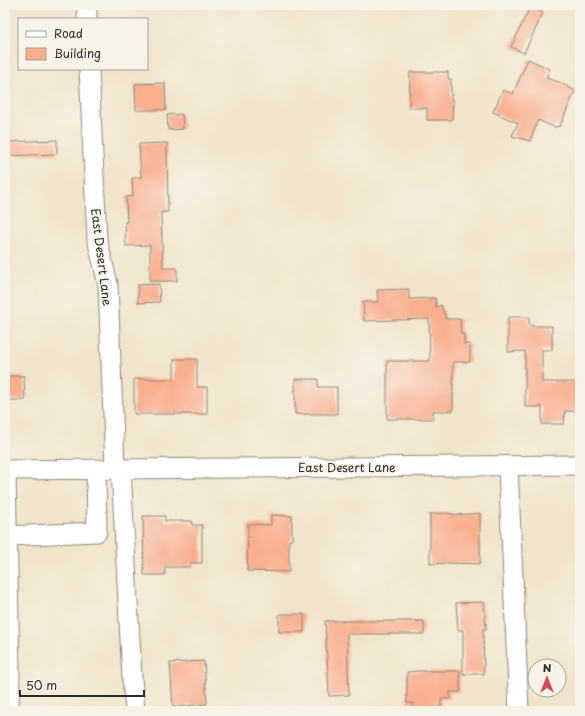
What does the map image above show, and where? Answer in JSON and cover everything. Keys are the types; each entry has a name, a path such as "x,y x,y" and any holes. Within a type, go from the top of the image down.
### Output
{"street":[{"path":"86,5 87,18"},
{"name":"East Desert Lane","path":"89,70 97,239 108,284 111,469"},
{"name":"East Desert Lane","path":"5,470 580,465"},
{"path":"508,466 519,711"},
{"path":"7,536 97,532 111,469"},
{"path":"111,469 135,711"},
{"path":"5,470 10,673 9,711"}],"building":[{"path":"530,7 543,13 524,53 511,47"},
{"path":"528,59 550,69 546,78 559,82 575,91 560,126 554,127 538,120 530,141 512,136 518,123 493,112 503,90 513,94"},
{"path":"410,72 448,72 448,79 451,79 451,100 453,100 452,120 427,120 427,108 409,108"},
{"path":"165,83 166,110 136,110 135,84"},
{"path":"182,114 183,129 168,130 167,115"},
{"path":"57,140 57,154 5,156 5,142"},
{"path":"167,143 168,212 161,212 163,268 177,268 177,281 150,281 150,245 126,246 126,197 133,196 132,178 141,177 139,144"},
{"path":"159,284 160,302 138,303 138,285"},
{"path":"409,289 409,299 435,298 436,307 441,305 446,319 460,319 461,334 464,334 464,344 470,344 470,362 453,362 453,411 433,411 433,419 387,419 387,361 430,361 429,319 364,321 363,302 378,302 377,290"},
{"path":"508,317 529,317 529,326 552,326 552,350 542,350 542,382 580,382 580,411 565,411 564,424 542,424 542,407 525,407 525,351 508,352"},
{"path":"174,359 197,359 197,387 207,387 207,414 134,414 134,379 174,379"},
{"path":"5,376 24,376 25,400 5,400"},
{"path":"295,379 318,379 318,387 337,387 337,414 295,414"},
{"path":"447,513 457,515 480,513 480,564 430,564 430,514"},
{"path":"271,515 292,516 292,540 289,540 289,572 247,571 248,524 271,525"},
{"path":"143,516 165,516 165,521 192,521 192,525 202,525 202,563 190,563 190,567 165,567 165,575 144,575"},
{"path":"484,602 486,629 483,629 484,674 463,674 463,630 458,630 456,603"},
{"path":"279,614 304,614 304,632 279,632"},
{"path":"325,621 424,621 424,634 347,634 349,695 329,696"},
{"path":"204,661 207,704 173,707 170,663"},
{"path":"460,671 460,692 450,692 450,699 441,699 441,711 413,711 413,703 407,703 407,672"}]}
